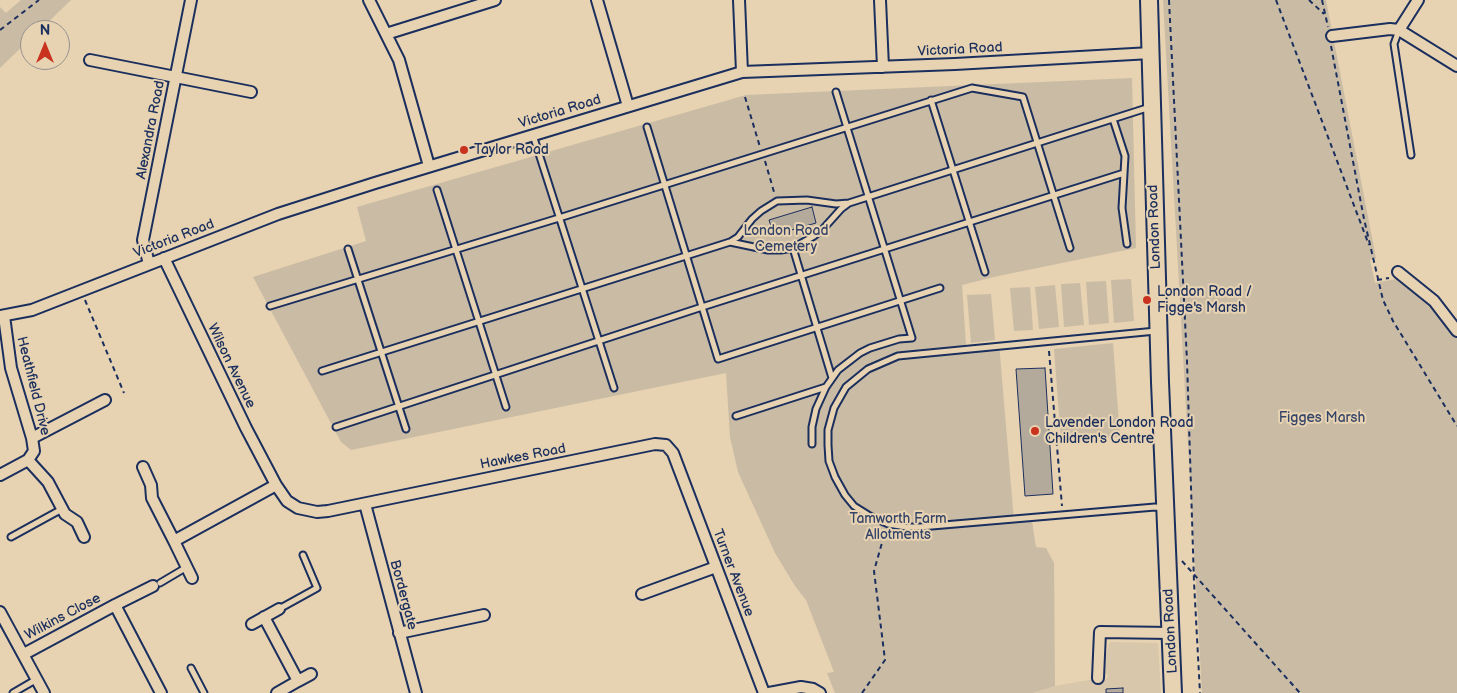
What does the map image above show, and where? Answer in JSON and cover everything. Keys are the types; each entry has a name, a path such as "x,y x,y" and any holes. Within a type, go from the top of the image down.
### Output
{"main road":[{"name":"London Road","path":"1149,0 1165,509 1173,693"}],"street":[{"name":"Alexandra Road","path":"149,264 144,240 191,0"},
{"path":"369,0 399,60 429,166"},
{"path":"386,34 495,0"},
{"path":"597,0 628,106"},
{"path":"739,0 742,72"},
{"path":"880,0 883,67"},
{"path":"1399,30 1418,0"},
{"path":"1330,37 1390,28 1399,30 1457,66"},
{"name":"Victoria Road","path":"2,316 32,310 278,214 533,134 742,72 956,64 1151,53"},
{"path":"90,60 251,92"},
{"name":"Wilson Avenue","path":"164,258 246,428 276,485 287,501 298,508 316,512 365,504"},
{"path":"1398,272 1434,301 1457,331"},
{"name":"Heathfield Drive","path":"2,316 10,361 32,438 34,451 28,460"},
{"path":"32,438 106,400"},
{"name":"Hawkes Road","path":"365,504 655,444 663,444 670,448 676,462"},
{"path":"0,475 28,460 48,482 65,514 77,522 84,536"},
{"name":"Turner Avenue","path":"676,462 764,693"},
{"path":"143,467 151,485 152,498 192,578"},
{"path":"174,541 276,485"},
{"name":"Bordergate","path":"365,504 416,693"},
{"path":"642,594 716,566"},
{"name":"Wilkins Close","path":"24,654 156,584"},
{"name":"Wilkins Close","path":"115,605 161,693"},
{"path":"252,624 279,609"},
{"path":"0,612 44,693"},
{"path":"400,633 484,615"},
{"path":"264,617 298,681"},
{"path":"1098,678 1100,632 1171,633"},
{"path":"277,693 311,674"},
{"path":"769,693 801,687 813,689 820,693"}],"lane":[{"path":"1399,30 1394,44 1411,155"},
{"path":"270,306 559,218 972,88 1023,97 1070,248"},
{"path":"812,444 813,419 820,398 832,378 845,364 870,348 899,339 912,338 836,92"},
{"path":"931,100 985,272"},
{"path":"322,371 730,242 738,237 761,211 777,201 807,200 836,204 849,203 1152,106"},
{"path":"1113,119 1124,156 1122,208 1127,244"},
{"path":"647,127 718,359 940,288"},
{"path":"533,134 614,388"},
{"path":"336,428 702,307 1124,173"},
{"path":"437,190 506,407"},
{"path":"730,242 768,250 793,248 814,236 849,203"},
{"path":"793,248 832,378"},
{"path":"348,249 406,430"},
{"path":"1159,331 898,356 868,369 846,387 834,408 828,430 829,461 844,495 854,506 888,524 906,527 1155,507 1165,509"},
{"path":"736,416 826,387"},
{"path":"11,536 62,508"},
{"path":"279,609 316,588 303,555"},
{"path":"156,584 187,567"},
{"path":"191,668 204,693"},
{"path":"13,693 26,690 37,679"}],"path":[{"path":"0,30 39,0"},
{"path":"1169,0 1187,361 1200,693"},
{"path":"1276,0 1371,251"},
{"path":"1309,0 1325,15"},
{"path":"1322,0 1371,251 1383,300 1393,321 1457,426"},
{"path":"82,291 124,394"},
{"path":"1049,344 1062,511"},
{"path":"862,693 885,660 874,571 888,524"},
{"path":"1182,561 1300,693"}],"shaded area":[{"path":"1110,642 1158,643 1161,693 1033,693 1055,686 1094,679 1096,682 1103,682 1108,674 1105,674 1106,655"}],"green space":[{"path":"21,0 71,0 50,20 20,20 20,49 0,68 0,7 6,13"},
{"name":"Figges Marsh","path":"1163,0 1326,0 1376,258 1370,260 1375,283 1401,278 1434,308 1457,337 1457,693 1202,693"},
{"name":"London Road Cemetery","path":"1132,78 1136,248 962,285 966,345 999,343 1014,521 1032,521 1036,547 1046,548 1054,563 1055,686 1033,693 835,693 827,673 834,672 806,600 775,553 738,472 730,437 726,373 351,450 341,442 253,277 366,241 357,207 746,95"},
{"path":"1131,279 1134,321 1114,323 1111,280"},
{"path":"1106,281 1109,323 1089,325 1086,282"},
{"path":"1080,283 1084,325 1064,327 1061,284"},
{"path":"1055,285 1059,327 1039,329 1035,287"},
{"path":"1030,287 1033,330 1014,331 1010,288"},
{"path":"991,294 995,340 971,343 967,295"},
{"path":"1113,343 1120,437 1061,441 1054,349"}],"building":[{"path":"812,207 816,223 774,235 769,220"},
{"name":"Lavender London Road Children's Centre","path":"1045,368 1053,494 1025,496 1016,369"},
{"path":"1123,688 1123,693 1106,693 1106,689"}],"place":[{"name":"Taylor Road","path":"464,150"},
{"name":"London Road / Figge's Marsh","path":"1147,300"},
{"name":"Lavender London Road Children's Centre","path":"1035,431"}],"park label":[{"name":"Tamworth Farm Allotments","path":"898,528"}]}
